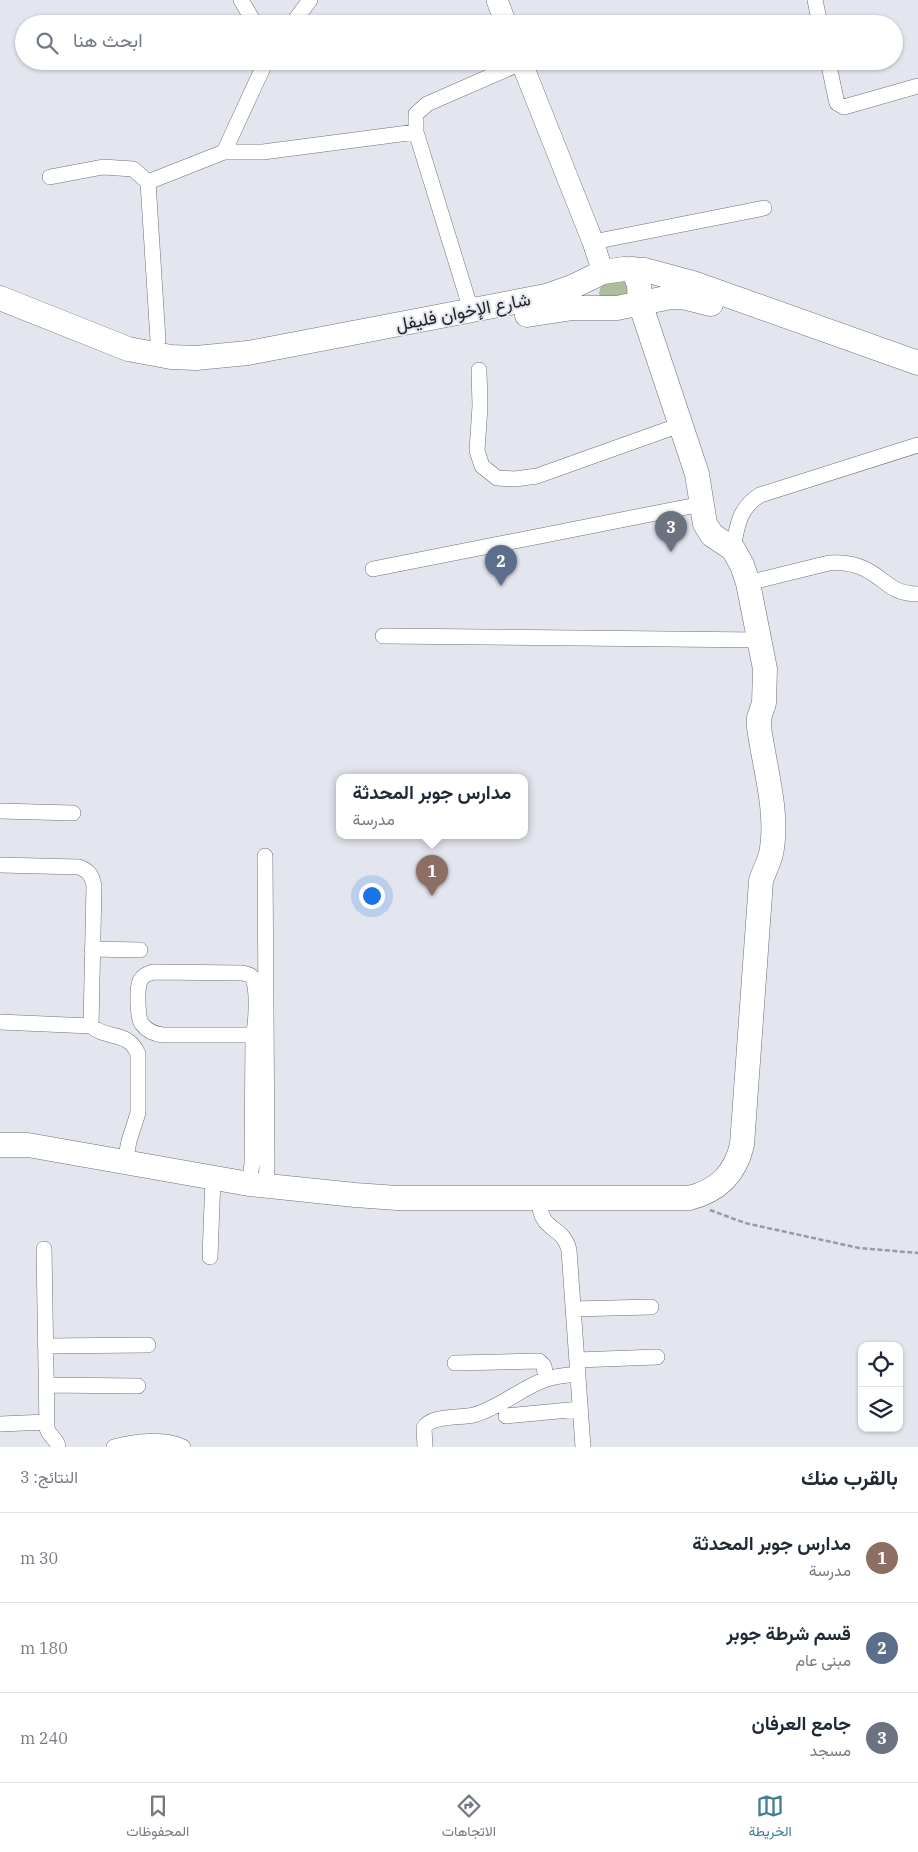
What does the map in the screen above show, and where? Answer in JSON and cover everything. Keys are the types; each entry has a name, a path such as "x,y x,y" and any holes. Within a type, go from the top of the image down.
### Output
{"main road":[{"name":"شارع الإخوان فليفل","path":"0,298 166,371 205,371 383,334 471,310 546,296 572,287 598,274 633,268 693,283 918,363"},
{"path":"0,1145 28,1145 257,1185 388,1197 689,1198 708,1192 724,1180 733,1170 742,1145 760,890 771,854 773,838 771,795 759,727 759,718 764,702 764,660 748,583 742,566 732,549 708,530 704,518 699,480 640,303 639,285 633,268"},
{"path":"594,307 590,292 598,274"},
{"name":"شارع الإخوان فليفل","path":"383,334 562,309 617,308 671,297 683,297 701,301 918,378"},
{"name":"شارع الإخوان فليفل","path":"0,315 106,357 126,355"}],"street":[{"path":"241,0 250,15"},
{"path":"299,15 310,0"},
{"path":"497,0 503,15"},
{"path":"815,0 818,15"},
{"path":"224,152 262,70"},
{"path":"471,310 416,132 416,114 427,104 503,70"},
{"path":"524,70 593,242 598,274"},
{"path":"830,70 837,103 844,107 918,86"},
{"path":"148,182 224,152 263,152 416,132"},
{"path":"50,177 103,167 133,169 148,182 158,340"},
{"path":"593,242 764,208"},
{"path":"478,370 480,406 477,451 482,466 497,478 515,479 538,476 680,425"},
{"path":"732,549 737,524 742,512 760,495 918,445"},
{"path":"373,569 702,504"},
{"path":"748,583 839,562 865,569 895,590 918,594"},
{"path":"383,636 759,640"},
{"path":"0,811 73,813"},
{"path":"257,1185 267,1155 266,856"},
{"path":"0,865 79,867 87,870 92,877 94,886 90,1026"},
{"path":"92,949 140,950"},
{"path":"253,1035 163,1035 154,1033 143,1026 139,1018 139,982 144,975 153,972 243,973 251,976 255,983 256,1026 253,1035 252,1164 257,1185"},
{"path":"0,1022 5,1024 90,1026 96,1031 126,1039 135,1046 138,1054 138,1113 129,1141 126,1162"},
{"path":"210,1257 213,1178"},
{"path":"539,1199 541,1215 545,1222 551,1229 561,1234 568,1244 583,1447"},
{"path":"44,1249 47,1422 48,1433 56,1440 58,1447"},
{"path":"574,1309 651,1307"},
{"path":"45,1346 148,1345"},
{"path":"425,1447 424,1428 428,1422 465,1417 482,1412 546,1379 562,1376 577,1367 657,1356"},
{"path":"456,1363 539,1361 544,1366 546,1379"},
{"path":"46,1384 138,1386"},
{"path":"506,1416 580,1409"},
{"path":"0,1424 47,1422"},
{"path":"114,1447 132,1443 158,1441 183,1447"}],"path":[{"path":"689,1198 717,1214 745,1223 859,1248 918,1253"}],"green space":[{"path":"614,276 627,282 630,296 600,298 599,293 602,283"}],"place":[{"name":"جامع العرفان","path":"671,552"},
{"name":"قسم شرطة جوبر","path":"501,586"},
{"name":"مدارس جوبر المحدثة","path":"432,896"}]}
